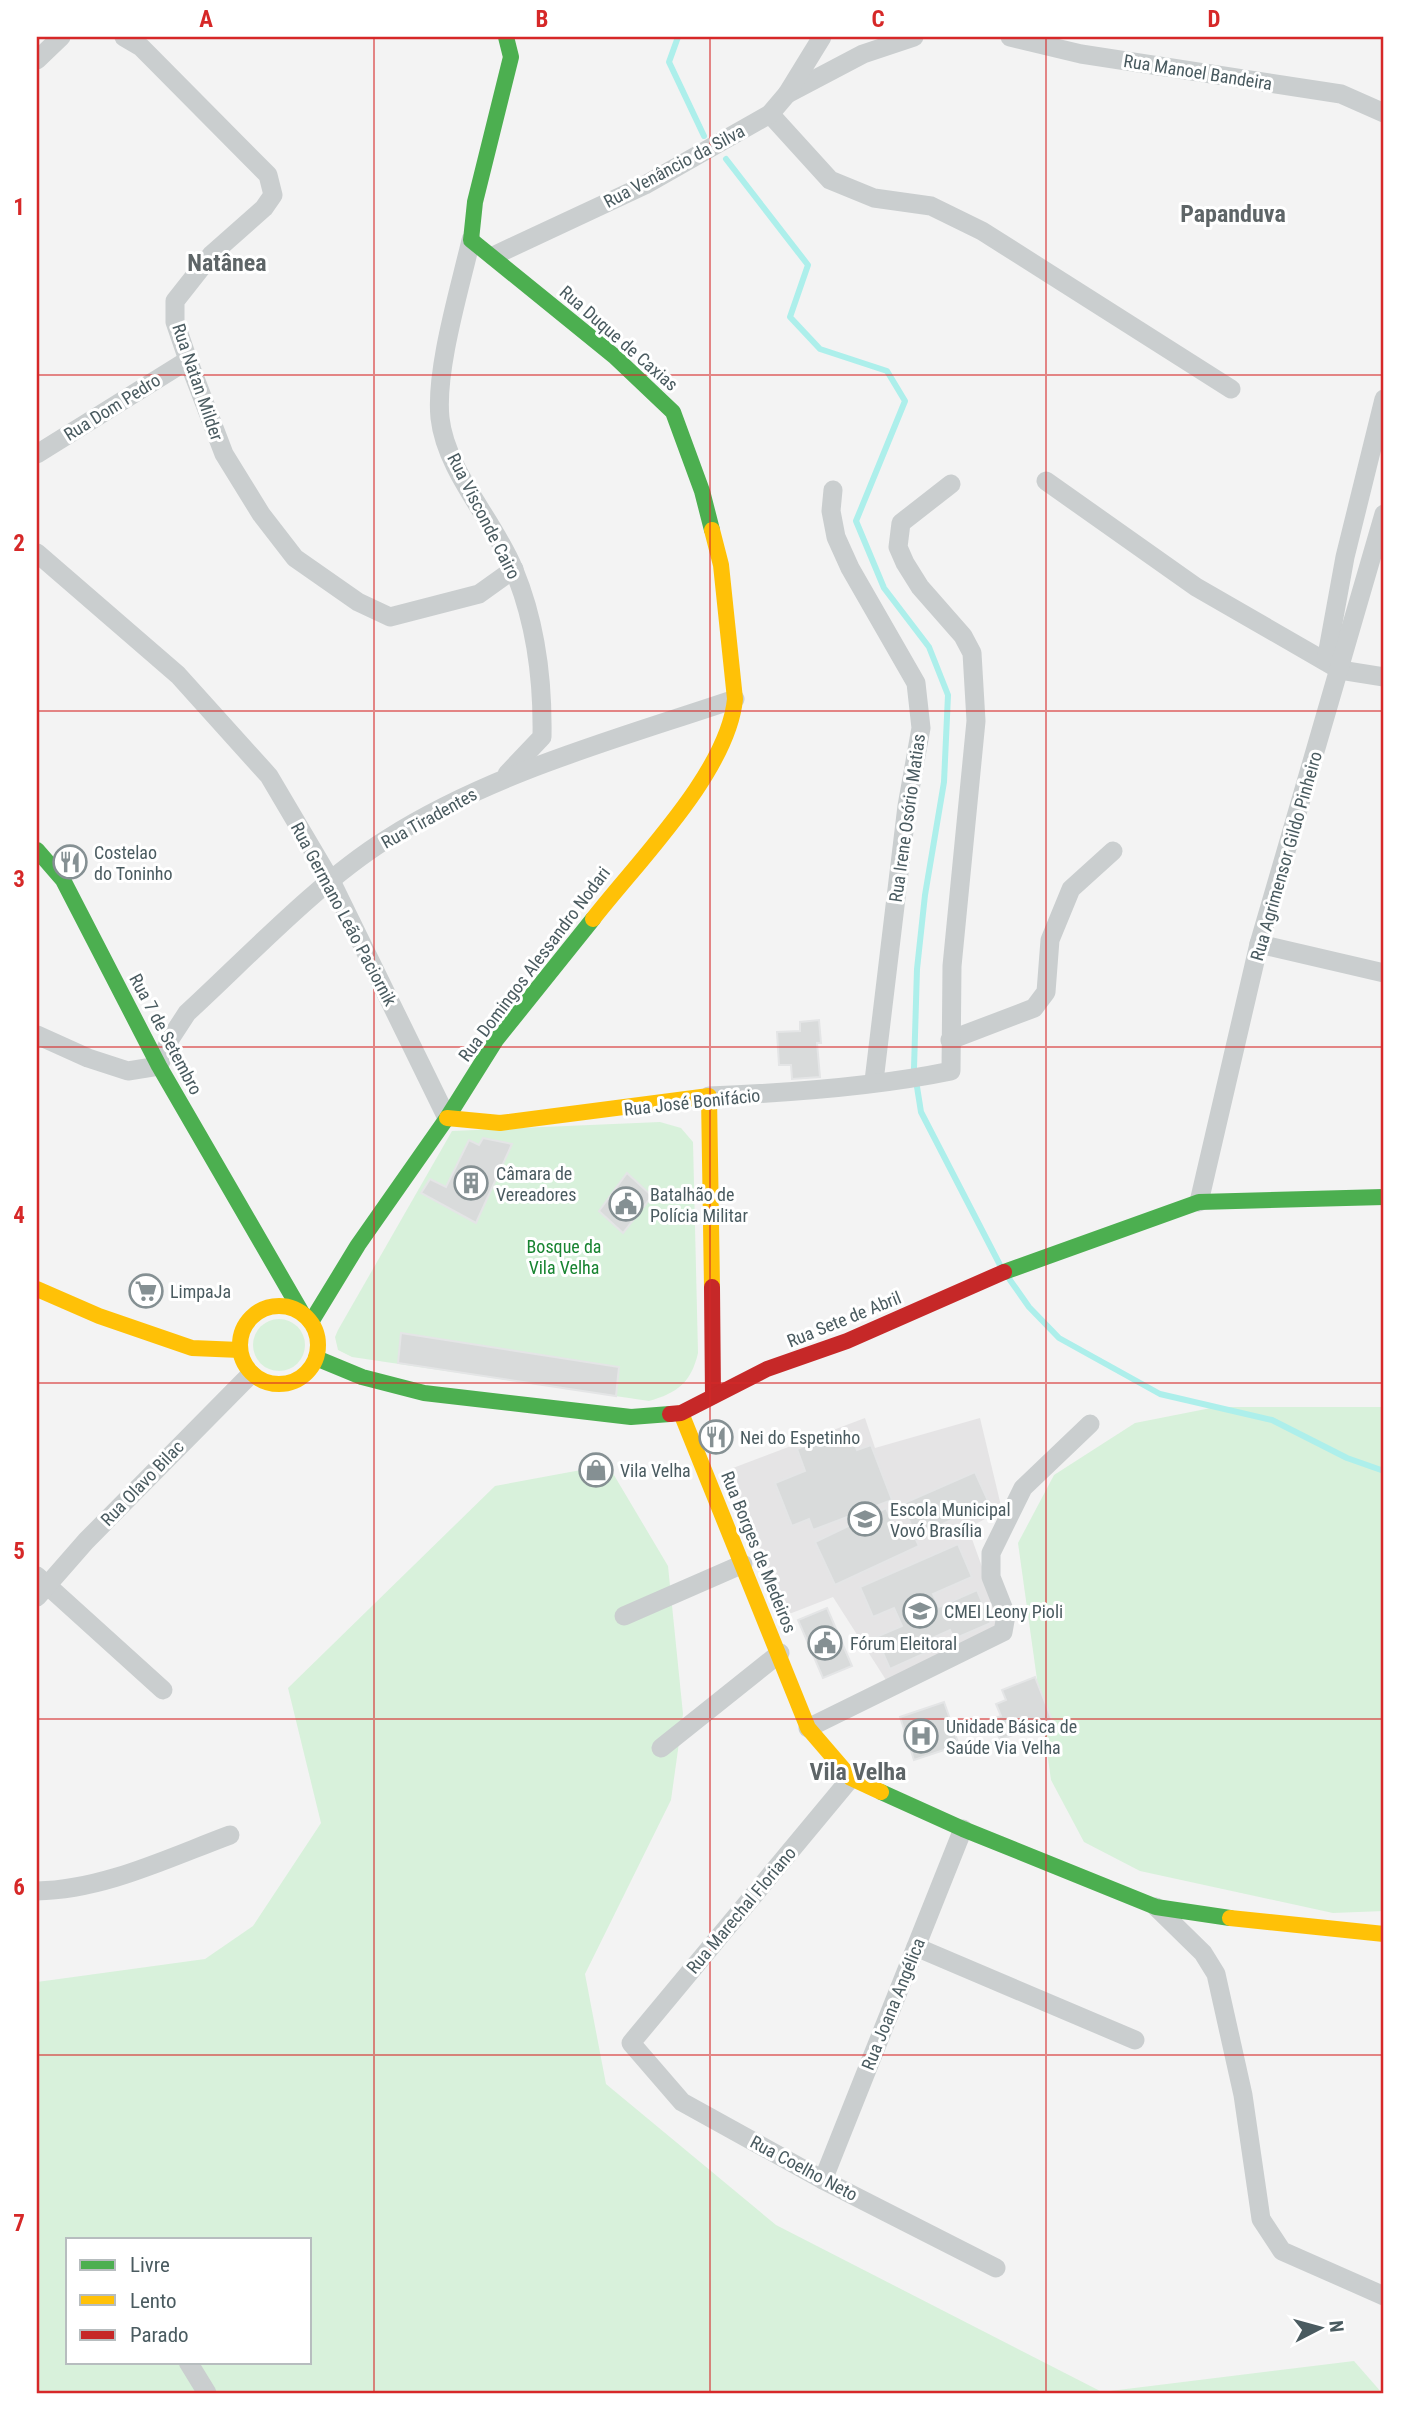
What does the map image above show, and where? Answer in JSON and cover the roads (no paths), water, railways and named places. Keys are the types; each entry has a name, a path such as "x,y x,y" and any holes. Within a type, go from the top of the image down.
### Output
{"street":[{"path":"37,60 61,37"},
{"name":"Rua Natan Milder","path":"124,37 141,47 268,175 272,195 264,208 212,254 174,301 175,322 224,454 261,514 295,558 358,602 390,617 479,594 514,569"},
{"path":"471,240 475,202 511,57 506,37"},
{"name":"Rua Venâncio da Silva","path":"493,256 645,185 770,114 787,94 822,37"},
{"path":"787,94 863,54 914,37"},
{"name":"Rua Manoel Bandeira","path":"1010,37 1081,54 1341,94 1384,113"},
{"path":"770,114 830,180 874,198 931,206 982,231 1231,389"},
{"name":"Rua Duque de Caxias","path":"471,240 614,356 673,412 702,491 721,565 735,699"},
{"name":"Rua Visconde Cairo","path":"471,240 444,361 440,418 457,468 514,569 528,614 543,690 542,737 503,778"},
{"name":"Rua Dom Pedro","path":"37,454 188,360"},
{"path":"1333,665 1345,557 1384,399"},
{"path":"1046,481 1196,587 1333,665 1384,677"},
{"path":"951,484 901,523 898,547 920,587 963,636 972,653 976,721 952,966 950,1040 1034,1008 1046,992 1050,940 1071,889 1113,851"},
{"name":"Rua Irene Osório Matias","path":"833,490 831,511 836,537 850,568 916,683 921,729 907,806 874,1082"},
{"name":"Rua Agrimensor Gildo Pinheiro","path":"1199,1202 1259,944 1333,665 1384,514"},
{"name":"Rua Germano Leão Paciornik","path":"37,553 178,675 269,776 331,881 447,1118"},
{"name":"Rua Tiradentes","path":"159,1066 170,1039 187,1013 331,881 386,839 503,778 735,699"},
{"name":"Rua Domingos Alessandro Nodari","path":"306,1318 447,1118 496,1040 705,778 733,719 735,699"},
{"name":"Rua 7 de Setembro","path":"37,850 63,880 159,1066 306,1318"},
{"path":"1259,944 1384,973"},
{"path":"37,1035 88,1058 128,1071 159,1066"},
{"name":"Rua José Bonifácio","path":"447,1118 500,1123 709,1096 765,1094 900,1080 951,1071 950,1040"},
{"path":"709,1096 713,1396"},
{"name":"Rua Sete de Abril","path":"316,1358 362,1377 424,1393 631,1417 681,1413 767,1369 847,1341 1005,1272 1199,1202 1384,1197"},
{"name":"Rua 7 de Setembro","path":"258,1239 264,1294"},
{"path":"37,1289 99,1315 192,1348 240,1350"},
{"path":"264,1294 278,1306 306,1318 316,1334 316,1358 310,1369 288,1383 275,1384 251,1374 240,1350 245,1324 264,1294"},
{"name":"Rua Olavo Bilac","path":"40,1586 251,1374"},
{"name":"Rua Borges de Medeiros","path":"681,1413 808,1728 851,1778 963,1829 1156,1907 1268,1924 1384,1934"},
{"path":"808,1728 1003,1632 1006,1615 990,1577 991,1553 1023,1488 1090,1424"},
{"path":"624,1616 743,1564"},
{"path":"40,1586 163,1690"},
{"path":"661,1748 780,1653"},
{"name":"Rua Marechal Floriano","path":"631,2043 851,1778"},
{"name":"Rua Joana Angélica","path":"823,2180 963,1829"},
{"path":"37,1891 66,1891 134,1871 230,1835"},
{"path":"1156,1907 1203,1953 1216,1974 1243,2095 1261,2219 1282,2251 1384,2296"},
{"path":"916,1947 1135,2040"},
{"name":"Rua Coelho Neto","path":"631,2043 682,2102 823,2180 996,2268"},
{"path":"189,2364 207,2393"}],"waterway":[{"path":"678,37 669,62 704,136"},
{"path":"726,159 808,265 790,317 820,349 887,371 905,401 856,521 884,588 929,647 948,695 944,782 925,895 917,969 914,1068 921,1112 1000,1265"},
{"path":"1010,1280 1029,1307 1059,1338 1160,1394 1272,1420 1347,1458 1384,1471"}],"place":[{"name":"Costelao do Toninho","path":"70,862"},
{"name":"Câmara de Vereadores","path":"471,1183"},
{"name":"Batalhão de Polícia Militar","path":"626,1204"},
{"name":"LimpaJa","path":"146,1291"},
{"name":"Nei do Espetinho","path":"716,1437"},
{"name":"Vila Velha","path":"596,1470"},
{"name":"Escola Municipal Vovó Brasília","path":"865,1519"},
{"name":"CMEI Leony Pioli","path":"920,1611"},
{"name":"Fórum Eleitoral","path":"825,1643"},
{"name":"Unidade Básica de Saúde Via Velha","path":"921,1736"}],"district":[{"name":"Papanduva","path":"1233,214"},
{"name":"Natânea","path":"227,263"},
{"name":"Vila Velha","path":"858,1772"}],"park label":[{"name":"Bosque da Vila Velha","path":"564,1256"}]}
